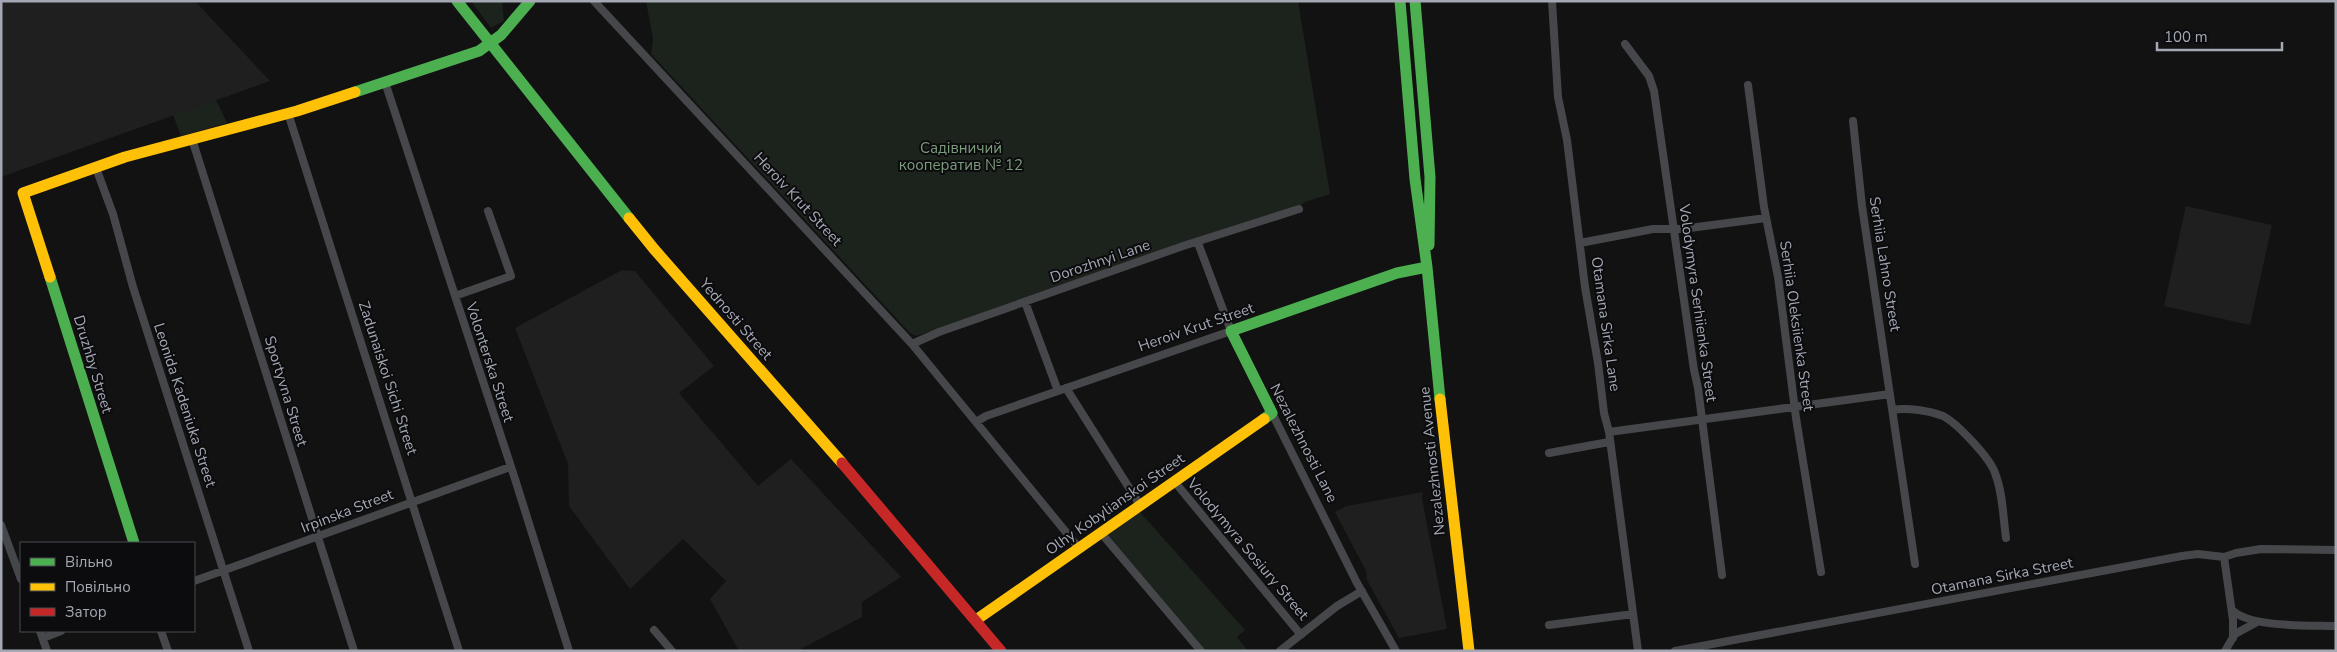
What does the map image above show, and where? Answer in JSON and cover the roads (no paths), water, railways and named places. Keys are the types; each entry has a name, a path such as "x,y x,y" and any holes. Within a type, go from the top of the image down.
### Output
{"main road":[{"name":"Yednosti Street","path":"456,1 654,249 1001,651"},
{"path":"96,168 125,157 288,113 491,45 504,34 530,1"},
{"name":"Nezalezhnosti Avenue","path":"1400,1 1416,185 1427,267 1450,496 1469,651"},
{"name":"Nezalezhnosti Avenue","path":"1415,1 1431,183 1431,222 1427,267"},
{"name":"Druzhby Street","path":"96,168 24,193 134,542"},
{"path":"1416,185 1431,183"},
{"name":"Heroiv Krut Street","path":"1231,331 1397,273 1427,267"},
{"name":"Nezalezhnosti Lane","path":"1231,331 1272,413"},
{"name":"Olhy Kobylianskoi Street","path":"976,620 1272,413"}],"street":[{"name":"Heroiv Krut Street","path":"594,1 912,344 1079,548"},
{"name":"Otamana Sirka Lane","path":"1552,1 1558,97 1567,140 1638,651"},
{"name":"Volodymyra Serhiienka Street","path":"1625,44 1645,69 1652,83 1702,420 1721,554 1722,575"},
{"name":"Volonterska Street","path":"384,82 515,479 569,651"},
{"name":"Serhiia Oleksiienka Street","path":"1748,85 1766,218 1778,278 1795,408 1821,572"},
{"name":"Zadunaiskoi Sichi Street","path":"288,113 459,651"},
{"name":"Serhiia Lahno Street","path":"1853,121 1861,197 1915,564"},
{"name":"Sportyvna Street","path":"192,139 354,651"},
{"name":"Leonida Kadeniuka Street","path":"96,168 113,214 133,287 249,651"},
{"name":"Dorozhnyi Lane","path":"912,344 940,332 1183,246 1198,243 1218,234 1299,209"},
{"path":"454,296 512,276 488,211"},
{"path":"1580,244 1638,232 1766,218"},
{"name":"Nezalezhnosti Lane","path":"1198,243 1231,331"},
{"path":"1025,302 1058,391"},
{"name":"Heroiv Krut Street","path":"976,422 986,416 1231,331"},
{"path":"1066,388 1140,505"},
{"path":"1609,432 1890,394"},
{"path":"1893,410 1905,409 1942,416 1956,426 1989,461 1998,481 2006,538"},
{"name":"Nezalezhnosti Lane","path":"1272,413 1362,591 1396,651"},
{"path":"1550,453 1610,442"},
{"name":"Irpinska Street","path":"195,581 510,467"},
{"name":"Volodymyra Sosiury Street","path":"1174,482 1300,635"},
{"path":"1,525 3,535 20,577"},
{"path":"1101,533 1201,651"},
{"name":"Otamana Sirka Street","path":"1675,651 2182,556 2198,554 2224,557 2255,550 2336,550"},
{"path":"2224,557 2232,610 2233,638"},
{"path":"1280,651 1337,606 1362,591"},
{"path":"2232,610 2238,616 2257,622 2336,626"},
{"path":"1549,625 1633,614"},
{"path":"2226,651 2233,638 2239,632 2257,622"},
{"path":"654,630 672,651"},
{"path":"47,651 41,634 54,632"},
{"path":"161,632 168,651"}],"park label":[{"name":"Садівничий кооператив № 12","path":"961,156"}]}
